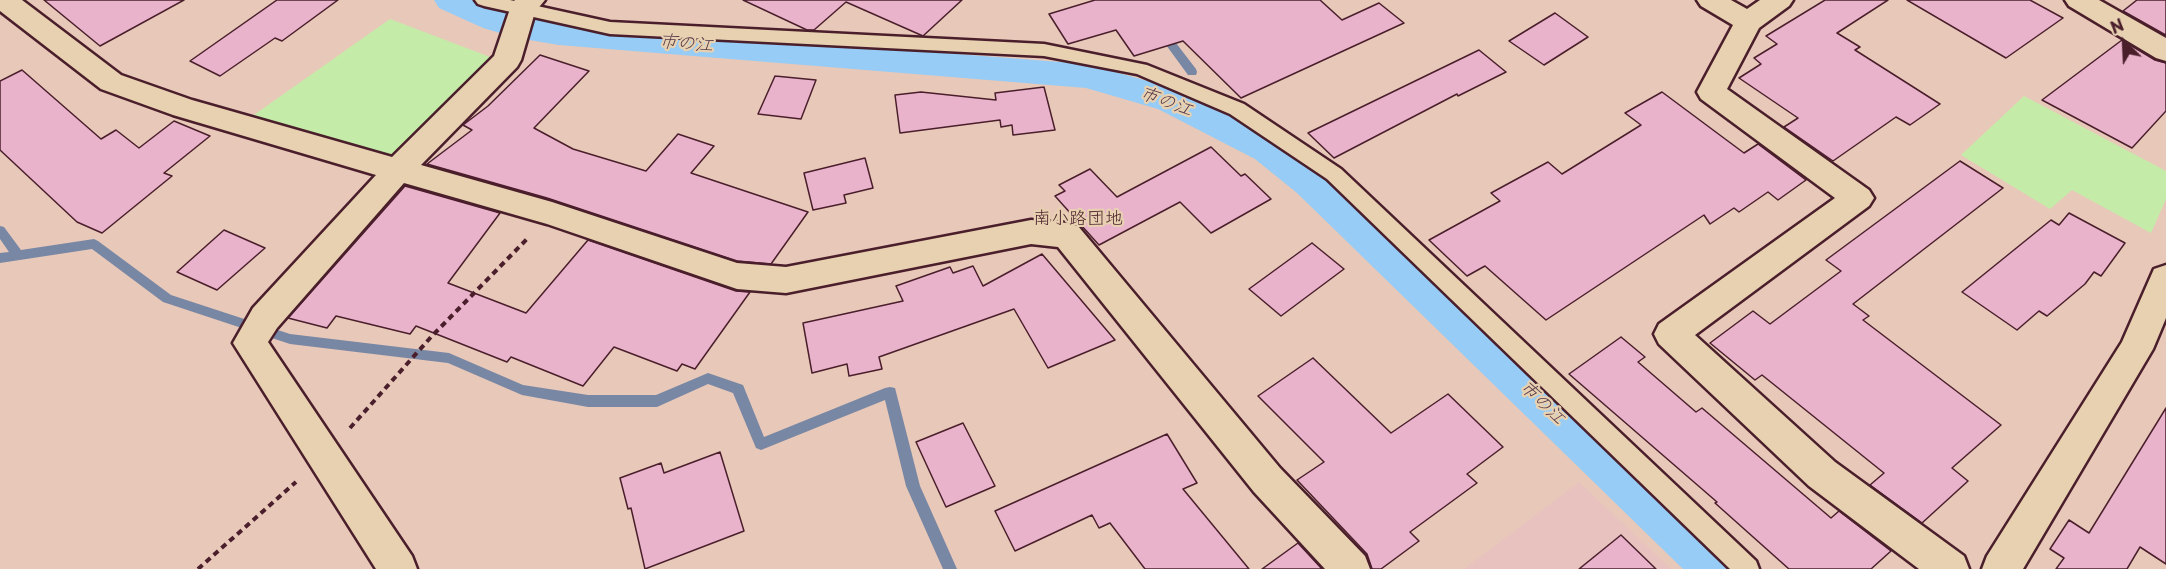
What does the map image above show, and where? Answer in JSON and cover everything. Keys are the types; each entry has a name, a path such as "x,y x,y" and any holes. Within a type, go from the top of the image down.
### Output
{"street":[{"path":"4,0 111,82 183,108 397,171 552,213 737,276 786,280 1031,232 1067,235 1267,480 1351,569"},
{"path":"1711,0 1748,22"},
{"path":"1779,0 1748,22 1711,92 1858,198 1671,334 1822,474 1950,569"},
{"path":"2079,0 2166,51"},
{"path":"398,569 324,459 258,330 397,171 507,60 526,4"},
{"path":"2001,569 2136,349 2166,278"}],"lane":[{"path":"483,0 526,4 610,28 1044,50 1141,69 1237,109 1335,174 1747,569"}],"path":[{"path":"198,569 324,459 431,337 552,213"}],"shaded area":[{"path":"1579,482 1671,569 1464,569"}],"green space":[{"path":"390,19 498,60 393,156 251,117"},
{"path":"2024,96 2166,171 2166,199 2151,233 2072,190 2050,209 1961,155"}],"building":[{"path":"44,0 184,0 100,46"},
{"path":"277,0 338,0 282,41 275,38 220,76 190,61"},
{"path":"743,0 962,0 923,36 846,2 814,30 807,30"},
{"path":"1095,0 1320,0 1342,20 1379,3 1404,23 1241,98 1183,41 1134,56 1116,30 1068,44 1049,14"},
{"path":"1825,0 1888,0 1837,33 1860,47 1855,50 1940,104 1910,125 1896,117 1833,161 1784,127 1798,118 1739,78 1761,64 1754,58 1777,44 1766,36"},
{"path":"1907,0 2030,0 2063,18 2006,58"},
{"path":"2137,0 2166,0 2166,35 2123,11"},
{"path":"1555,13 1588,37 1544,65 1509,41"},
{"path":"2122,40 2155,60 2166,63 2166,111 2132,148 2042,100"},
{"path":"1479,50 1506,72 1458,96 1457,94 1334,158 1308,133"},
{"path":"540,55 589,71 534,128 573,149 646,171 678,134 714,146 691,173 808,212 771,264 737,261 547,198 427,164 472,130 463,125 488,106"},
{"path":"22,70 101,139 116,130 139,148 174,121 210,136 164,173 172,176 102,233 77,222 0,150 0,81"},
{"path":"775,76 816,80 801,119 758,114"},
{"path":"1044,87 1055,130 1013,135 1012,125 1001,127 1000,120 900,133 895,95 921,92 996,100 995,93"},
{"path":"1662,92 1744,153 1758,144 1806,180 1778,200 1768,192 1739,212 1734,208 1710,224 1704,215 1546,320 1485,266 1467,276 1429,240 1500,201 1491,193 1548,162 1562,174 1641,125 1625,113"},
{"path":"1211,147 1241,176 1245,174 1271,199 1211,233 1180,202 1099,245 1055,196 1065,191 1059,185 1090,169 1117,197"},
{"path":"865,158 873,188 844,195 846,203 813,210 804,173"},
{"path":"1960,161 2003,188 1853,304 1869,316 1863,320 2001,425 1952,468 1968,481 1922,523 1870,485 1884,473 1762,375 1755,380 1710,343 1753,311 1770,324 1841,271 1826,260"},
{"path":"405,186 500,213 448,283 526,313 588,240 736,291 750,292 695,369 682,364 677,371 614,347 583,386 511,357 507,362 416,326 410,334 336,316 327,328 288,318"},
{"path":"2069,213 2125,243 2101,276 2094,272 2085,284 2047,316 2039,311 2017,330 1962,292 2051,220 2059,225"},
{"path":"224,230 265,248 217,290 177,272"},
{"path":"1312,243 1344,269 1281,316 1249,289"},
{"path":"1042,254 1115,340 1048,368 1014,309 879,357 882,369 849,376 847,364 812,373 803,323 903,301 896,286 950,267 953,273 973,266 983,286"},
{"path":"1621,337 1645,357 1638,362 1696,412 1702,408 1831,518 1839,511 1891,551 1871,569 1789,569 1715,503 1717,502 1569,374"},
{"path":"1313,358 1391,433 1448,394 1503,447 1467,474 1477,483 1410,532 1419,541 1381,569 1372,569 1367,554 1297,480 1324,462 1258,396"},
{"path":"2166,408 2166,564 2140,547 2127,569 2056,569 2064,558 2050,549 2069,520 2089,533"},
{"path":"963,423 995,486 946,507 916,442"},
{"path":"1167,434 1197,483 1183,489 1249,569 1145,569 1110,523 1099,528 1092,515 1015,551 995,511"},
{"path":"720,452 744,531 645,569 631,508 628,509 620,478 661,463 664,473"},
{"path":"1621,535 1656,569 1579,569"},
{"path":"1298,543 1322,569 1262,569"}],"waterway":[{"name":"市の江","path":"451,0 495,20 517,27 559,34 1086,76 1171,100 1268,149 1310,183 1716,569"},
{"path":"1162,32 1192,72"},
{"path":"0,230 18,255"},
{"path":"0,258 94,244 167,299 290,339 449,358 522,390 588,401 657,401 708,378 738,389 761,444 890,392 913,486 950,569"}],"district":[{"name":"南小路団地","path":"1078,219"}]}
